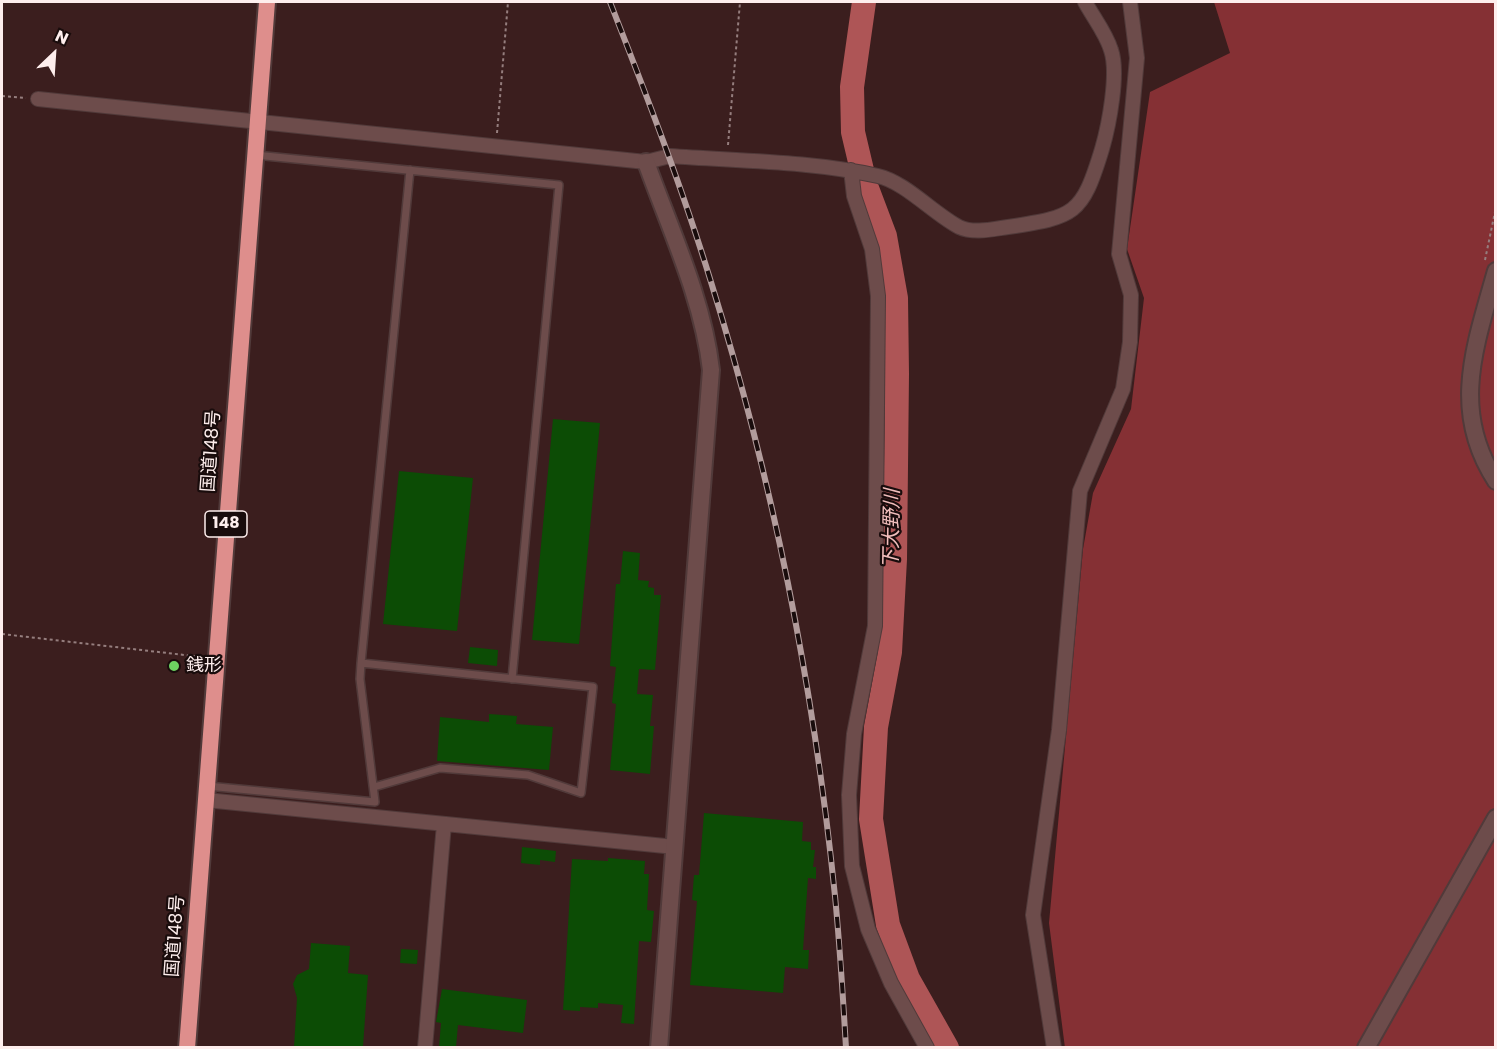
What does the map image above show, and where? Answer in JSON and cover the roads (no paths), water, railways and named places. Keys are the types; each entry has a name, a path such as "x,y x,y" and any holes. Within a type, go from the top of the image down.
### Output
{"highway":[{"name":"国道148号","path":"187,1047 267,2"}],"street":[{"path":"38,99 646,162 670,156 851,170 882,177 962,228 982,231 1056,220 1072,210 1084,197 1092,183 1108,128 1113,63 1111,49 1085,2"},
{"path":"1054,1047 1033,915 1059,730 1080,491 1123,389 1130,342 1131,295 1119,254 1137,58 1130,2"},
{"path":"646,162 698,308 709,348 711,370 659,1047"},
{"path":"851,170 854,196 872,249 878,296 874,626 853,745 849,795 852,866 868,929 891,983 927,1047"},
{"path":"1490,268 1468,389 1469,416 1474,438 1483,462 1496,481"},
{"path":"206,793 444,824 675,847"},
{"path":"1366,1047 1496,818"},
{"path":"425,1047 444,824"}],"lane":[{"path":"254,155 559,185 512,679"},
{"path":"206,793 375,802 360,679 410,170"},
{"path":"361,663 593,687 581,793 528,775 440,768 374,787"}],"waterway":[{"name":"下大野川","path":"864,2 852,87 853,132 865,183 885,236 896,298 897,374 895,559 890,652 876,727 871,819 888,925 908,979 947,1048"}],"railway":[{"path":"610,2 700,246 754,433 772,509 803,663 826,818 837,915 846,1048"}],"place":[{"name":"銭形","path":"174,666"}]}
